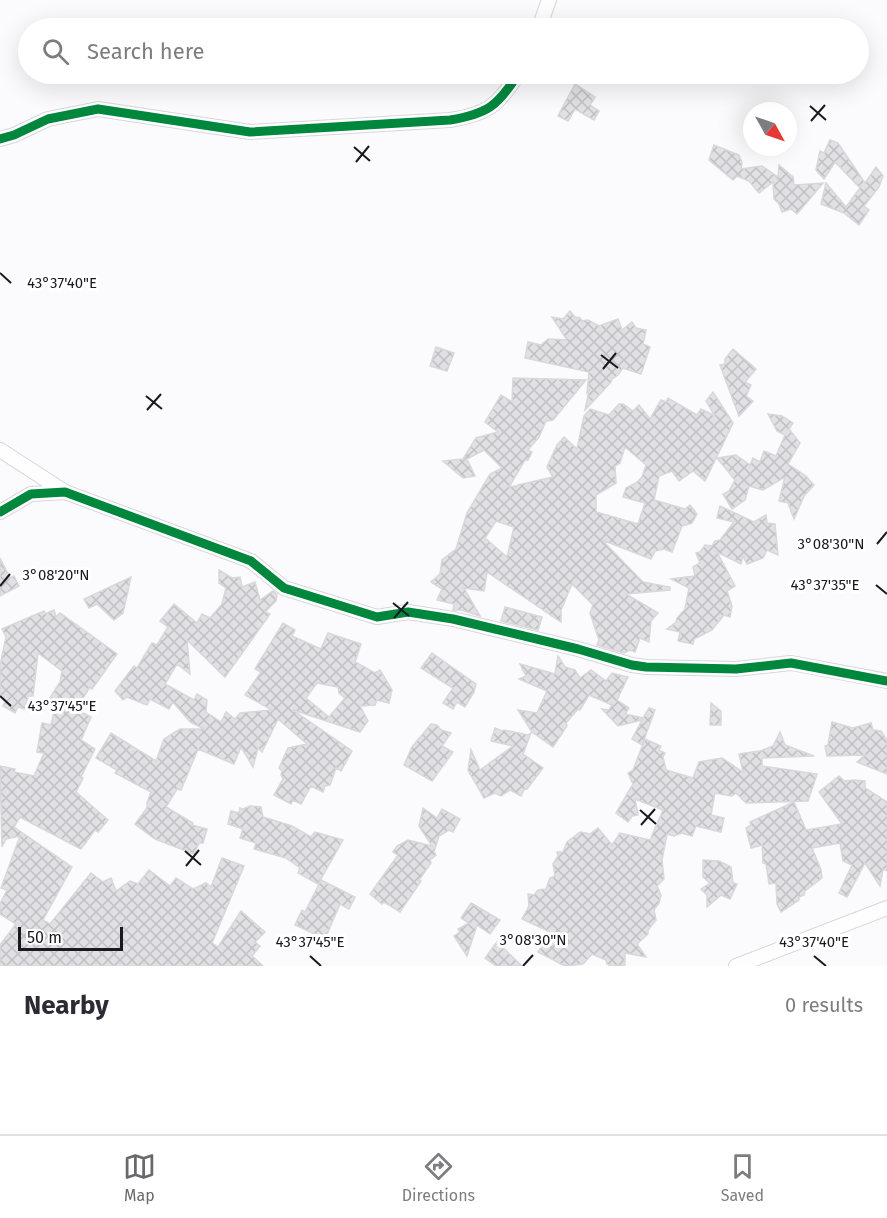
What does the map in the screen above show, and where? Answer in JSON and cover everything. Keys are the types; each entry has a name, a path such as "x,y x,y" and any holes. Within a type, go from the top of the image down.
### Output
{"street":[{"path":"543,18 549,0"},
{"path":"0,139 48,119 98,109 250,132 450,120 474,116 494,106 510,84"},
{"path":"0,450 65,492 251,561 284,588 377,617 408,612 453,619 646,667 736,669 791,663 887,681"},
{"path":"0,512 31,494 65,492"},
{"path":"736,966 887,908"}],"building":[{"path":"575,84 595,97 590,105 599,111 594,120 575,109 568,121 558,116"},
{"path":"830,140 838,143 865,183 876,167 883,176 879,187 864,206 869,210 859,225 844,213 821,204 826,183 846,207 860,188 835,162 824,179 816,170 820,151 824,153"},
{"path":"714,145 739,155 742,163 741,169 762,166 778,177 779,165 793,177 794,185 823,183 797,214 791,209 782,212 774,199 773,182 759,193 749,181 737,176 733,180 709,160"},
{"path":"570,311 582,321 588,320 599,326 618,319 622,330 632,322 636,328 646,330 643,344 650,347 641,374 623,368 585,410 589,391 587,393 589,372 525,358 528,342 541,345 548,339 567,340 552,317 563,319"},
{"path":"436,347 454,353 447,371 430,366"},
{"path":"733,349 756,369 745,382 751,385 746,396 753,401 739,416 720,365 725,364 725,359"},
{"path":"513,378 586,380 553,420 546,421 539,437 528,450 532,452 528,460 525,460 509,487 516,486 514,489 518,485 553,477 547,467 557,445 564,437 577,449 584,416 590,409 609,415 619,404 633,411 639,405 650,419 661,400 666,402 668,398 697,415 701,409 715,416 706,401 713,392 733,423 705,481 693,471 679,481 672,471 659,476 654,500 685,509 690,505 697,514 692,523 682,526 672,552 664,549 655,551 651,559 602,540 643,582 670,587 670,590 626,594 658,613 651,621 649,642 640,638 635,652 630,650 624,653 597,645 599,640 590,613 593,605 572,584 561,610 561,622 487,572 484,591 464,588 480,616 453,610 454,604 437,600 442,589 431,582 440,574 442,560 456,549 467,513 490,474 502,468 484,450 465,460 468,461 475,476 463,478 443,461 463,459 476,438 498,432 485,422 501,395 512,402","holes":["625,447 646,465 642,477 626,488 623,497 645,503 638,524 596,512 596,495 616,483 615,466 620,463","496,521 514,527 507,557 485,538"]},
{"path":"768,414 782,416 793,423 789,429 800,443 788,464 806,476 814,485 804,496 794,519 788,503 779,501 785,477 763,490 749,486 745,500 732,509 723,494 729,491 735,480 717,458 736,455 750,465 753,458 760,462 764,451 776,456 785,435 777,431"},
{"path":"720,506 754,522 766,515 767,523 775,524 778,555 767,550 763,558 747,564 743,556 741,564 717,552 735,586 727,591 732,606 730,617 724,615 712,630 694,639 693,644 678,641 680,632 667,629 676,622 685,609 689,588 671,579 695,576 693,567 700,563 696,553 700,552 705,545 712,546 715,541 720,540 734,522 717,518"},
{"path":"0,558 10,578 14,576 19,586 0,596"},
{"path":"219,570 232,578 240,577 242,587 255,582 260,600 273,591 277,594 276,601 265,612 270,614 225,677 187,640 190,674 177,664 165,684 194,700 197,694 207,700 206,712 221,722 226,712 235,719 240,713 272,710 245,695 261,672 255,669 283,623 295,630 292,636 321,649 328,633 361,644 355,662 375,673 380,670 392,690 389,703 377,700 375,705 360,706 368,721 360,732 293,710 352,751 341,771 336,768 330,785 325,786 323,792 311,786 301,804 293,800 291,804 274,795 283,779 279,768 288,748 307,744 278,719 262,752 258,748 253,767 241,747 234,764 198,749 181,790 177,789 166,807 193,823 192,825 207,829 203,843 199,843 194,854 155,839 135,824 147,808 151,792 115,773 117,770 96,758 111,733 156,761 164,739 180,729 204,729 190,722 173,702 169,709 150,699 147,705 127,697 123,700 115,691 134,666 137,668 152,643 157,645 168,627 160,621 174,604 197,623 202,614 210,618 222,604 226,588 219,583","holes":["317,683 338,687 339,693 345,698 329,717 306,698"]},
{"path":"131,577 123,613 114,620 97,604 89,608 84,599"},
{"path":"505,607 542,617 538,630 501,621"},
{"path":"54,610 56,617 60,613 117,654 92,689 90,687 76,709 91,717 81,740 95,749 76,792 108,820 98,832 95,830 81,849 20,817 14,827 72,867 43,920 50,924 91,873 103,882 111,878 116,891 130,881 138,884 149,870 170,886 176,878 193,889 206,883 211,887 222,858 244,866 212,943 218,947 241,911 265,932 255,942 260,946 252,956 263,966 0,966 0,945 16,924 0,914 0,904 7,890 1,888 20,836 6,839 2,847 0,766 15,769 14,772 34,776 44,753 37,752 42,723 51,725 57,699 50,698 60,682 62,671 38,653 33,696 28,696 25,709 18,707 15,713 3,706 5,702 0,694 0,666 6,637 2,629 44,611 45,614"},
{"path":"432,653 476,684 465,707 457,702 453,709 443,703 453,688 421,668"},
{"path":"558,656 565,667 575,670 580,678 591,670 606,681 612,673 628,677 617,700 629,708 625,714 643,718 649,708 655,710 642,745 632,739 642,720 618,726 602,709 609,710 612,705 589,695 580,710 578,709 566,723 567,726 553,747 532,732 518,710 537,713 547,691 519,679 526,676 520,664 555,674"},
{"path":"711,703 721,711 721,725 710,725"},
{"path":"832,722 853,728 871,723 873,730 881,731 887,740 887,774 857,762 865,755 827,756 825,746 828,745"},
{"path":"431,724 451,733 442,746 453,752 432,781 404,765 412,747"},
{"path":"495,728 528,735 531,733 523,754 543,768 521,796 510,790 501,796 495,793 484,798 468,770 471,750 480,770 513,746 491,741"},
{"path":"780,732 785,745 814,756 762,758 762,766 817,774 808,801 746,803 736,793 732,796 715,793 711,815 724,818 721,832 696,826 692,836 682,833 674,836 667,834 662,860 664,879 657,886 661,895 654,910 656,920 648,930 648,934 637,944 646,957 625,953 625,965 611,966 606,960 592,954 583,964 565,966 538,952 550,932 522,919 529,906 528,894 534,895 538,890 546,889 550,878 555,876 553,864 558,856 557,852 563,852 567,842 580,832 590,834 598,828 612,845 620,833 650,840 663,810 635,799 638,815 632,816 628,822 616,813 633,784 628,773 633,770 645,739 661,746 659,750 665,753 663,757 666,770 693,778 699,762 722,758 743,772 739,754 760,751 773,746"},
{"path":"839,776 844,781 865,781 865,788 887,802 887,871 883,869 880,886 865,863 847,897 839,893 852,865 843,861 840,843 812,848 822,878 805,891 799,900 781,912 777,904 776,883 769,884 766,864 763,863 762,845 751,848 746,828 751,825 750,822 794,802 806,830 842,824 819,792"},
{"path":"261,807 263,817 292,826 311,837 315,832 343,840 318,884 298,873 300,868 286,858 254,849 256,843 240,838 243,829 228,824 231,811 239,813 240,808"},
{"path":"423,808 437,818 442,809 460,819 453,832 449,830 439,836 434,852 436,855 430,860 431,863 419,880 421,881 400,912 384,902 382,904 370,894 398,855 393,852 397,846 408,840 432,846 419,826"},
{"path":"703,860 719,861 731,867 733,883 737,884 730,899 721,895 707,907 707,895 701,889 710,883 703,877"},
{"path":"321,880 355,897 349,909 340,904 325,939 295,925 302,910 305,912"},
{"path":"471,903 500,920 490,934 477,925 467,956 454,936 460,932 458,929 469,923 461,918"},
{"path":"497,942 522,966 496,966 485,958"}],"cycle path":[{"path":"0,139 48,119 98,109 250,132 450,120 473,115 490,107 511,84"},
{"path":"0,512 31,494 65,492 251,561 284,588 377,617 408,612 453,619 646,667 736,669 791,663 887,681"}]}
